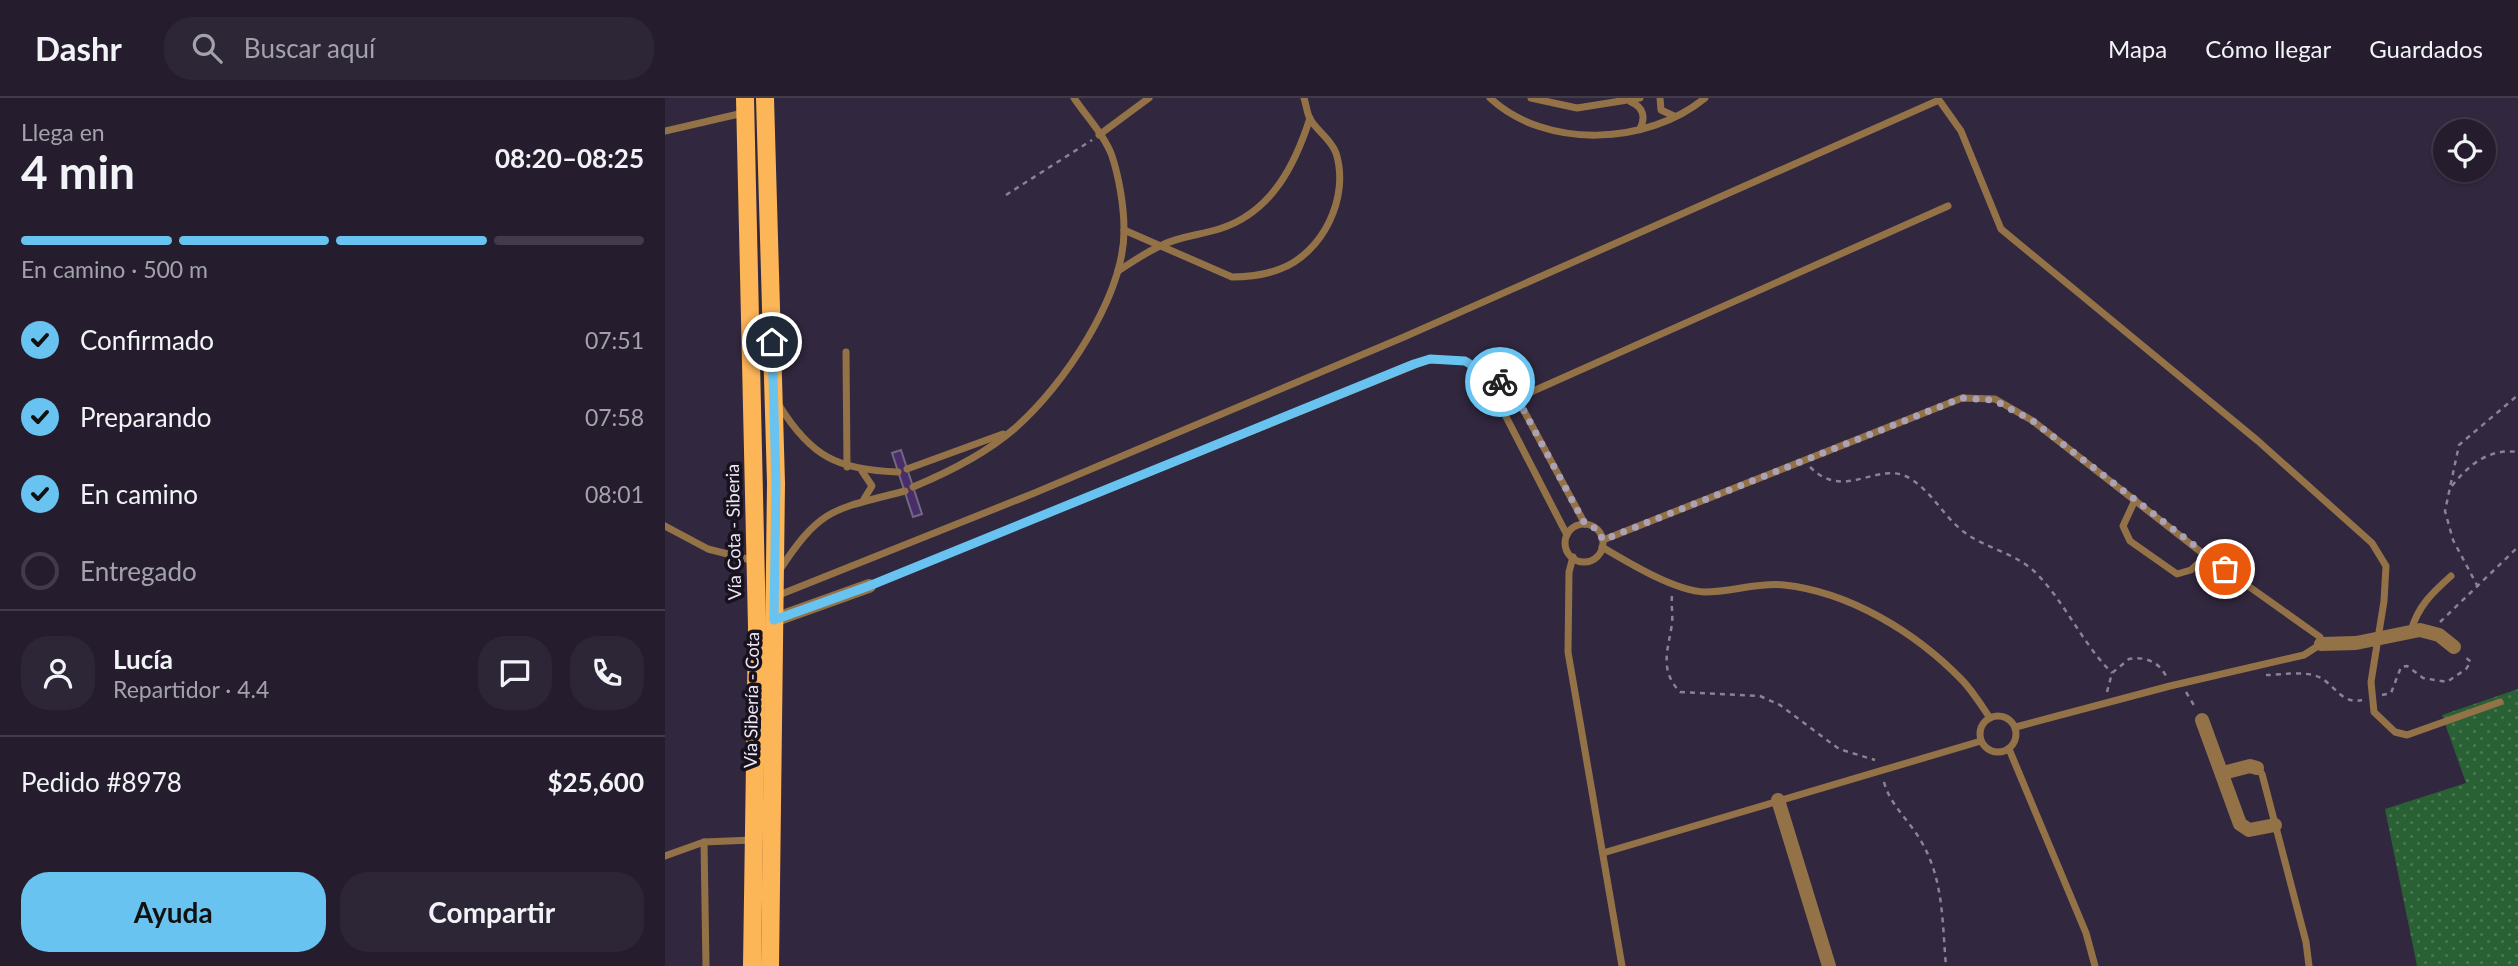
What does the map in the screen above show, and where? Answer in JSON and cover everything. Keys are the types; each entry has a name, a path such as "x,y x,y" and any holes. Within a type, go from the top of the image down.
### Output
{"main road":[{"name":"Vía Sibería - Cota","path":"765,98 774,396 771,966"},
{"name":"Vía Cota - Siberia","path":"745,105 755,561 752,966"}],"street":[{"path":"774,620 869,586"},
{"path":"2321,643 2356,643 2430,631 2454,647"},
{"path":"2203,720 2244,828 2275,825"},
{"path":"2223,774 2250,766 2257,768"},
{"path":"1778,800 1829,966"}],"lane":[{"path":"913,487 953,469 1013,430 1052,392 1082,349 1118,271 1125,230 1111,155 1074,98"},
{"path":"1099,135 1149,98"},
{"path":"1125,230 1232,277 1249,277 1280,270 1298,260 1322,233 1331,217 1340,188 1336,153 1310,118 1304,98"},
{"path":"1490,98 1530,122 1567,133 1606,136 1675,117 1706,98"},
{"path":"1531,98 1577,108 1631,102 1640,98"},
{"path":"1660,98 1661,110 1675,117"},
{"path":"774,598 1032,494 1404,337 1939,100 1961,131 2001,229 2257,441 2372,544 2386,566 2384,601 2371,682 2374,712 2395,732 2407,735 2500,702"},
{"path":"1631,102 1641,110 1643,123 1639,129"},
{"path":"665,131 745,105"},
{"path":"1118,271 1162,244 1224,228 1255,211 1269,199 1287,173 1310,118"},
{"path":"1502,405 1948,206"},
{"path":"846,352 846,467"},
{"path":"869,586 1430,359 1465,361 1485,376 1504,383 1517,398 1585,524 1597,529 1602,544 1599,554 1587,561 1573,557 1566,547 1567,535 1485,376"},
{"path":"774,396 808,445 846,467 862,471 898,472"},
{"path":"1602,544 1803,460 1962,398 1994,400 2033,421 2206,556 2314,632 2321,643 2304,655 2016,727"},
{"path":"907,469 938,461 1013,430"},
{"path":"861,502 869,496 871,486 862,471"},
{"path":"774,578 818,519 861,502 905,491"},
{"path":"2135,500 2123,526 2130,541 2177,574 2191,570 2206,556"},
{"path":"1567,535 1575,527 1585,524"},
{"path":"665,526 709,549 755,561"},
{"path":"1602,544 1642,571 1702,592 1783,585 1849,604 1887,621 1930,649 1964,681 1990,718"},
{"path":"1573,557 1569,572 1568,652 1622,966"},
{"path":"2411,632 2416,612 2428,596 2451,576"},
{"path":"2002,715 2016,727 2016,739 2009,749 1993,752 1981,741 1981,728 1990,718 2002,715"},
{"path":"1603,853 1981,741"},
{"path":"2009,749 2086,933 2095,966"},
{"path":"2257,768 2262,774 2306,942 2309,966"},
{"path":"665,856 703,842 752,840"},
{"path":"703,842 706,966"}],"path":[{"path":"1006,194 1099,135"},
{"path":"2478,587 2448,526 2445,511 2462,440 2518,395"},
{"path":"2451,488 2459,477 2489,454 2500,449 2518,452"},
{"path":"1803,460 1818,475 1837,484 1890,474 1907,477 1931,494 1944,513 1966,534 2023,562 2038,575 2087,646 2112,673"},
{"path":"2430,631 2518,547"},
{"path":"1674,582 1665,665 1680,692 1760,696 1780,705 1839,749 1877,762 1887,793 1921,840 1935,872 1942,898 1947,966"},
{"path":"2391,693 2401,667 2407,666 2423,678 2439,683 2447,682 2466,670 2472,662 2454,647"},
{"path":"2251,667 2262,676 2312,674 2354,702"}],"green space":[{"path":"2518,689 2518,966 2417,966 2385,809 2466,783 2442,715"}],"building":[{"path":"901,450 922,514 913,517 892,453"}],"way so far":[{"path":"1500,382 1517,398 1585,524 1597,529 1603,540 1962,398 1994,400 2033,421 2225,569"}],"route":[{"path":"772,342 776,483 774,620 869,586 1414,364 1430,359 1465,361 1485,376 1500,382"}]}
